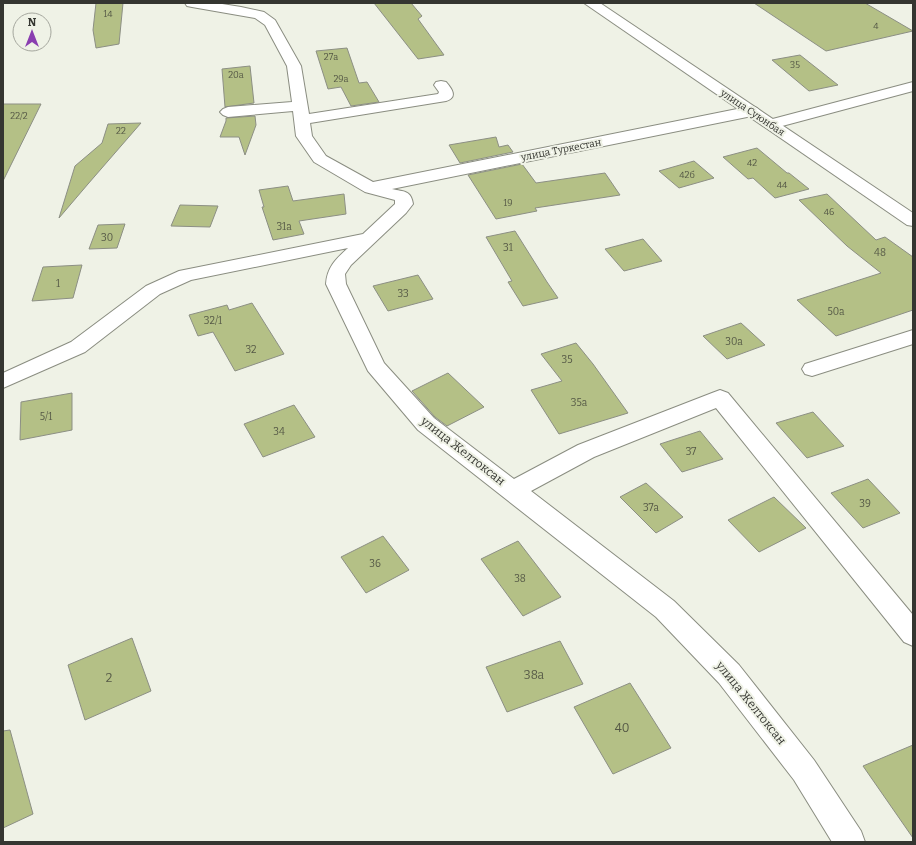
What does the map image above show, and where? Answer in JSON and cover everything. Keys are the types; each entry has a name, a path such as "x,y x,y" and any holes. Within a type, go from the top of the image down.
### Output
{"street":[{"name":"улица Желтоксан","path":"192,3 259,15 270,23 294,66 304,136 320,159 371,188 403,197 404,204 400,209 343,262 336,274 336,284 375,366 426,424 665,609 730,674 804,770 850,842"},
{"name":"улица Суюнбая","path":"591,3 913,221"},
{"path":"228,112 300,113 441,98 446,96 446,92 441,85"},
{"path":"771,124 913,86"},
{"name":"улица Туркестан","path":"371,188 752,111"},
{"path":"3,381 78,347 153,290 186,275 369,238"},
{"path":"812,369 913,337"},
{"path":"512,490 586,451 720,398 913,634"}],"building":[{"path":"96,3 123,3 119,44 96,48 93,30"},
{"path":"374,3 411,3 422,16 418,19 444,55 418,59"},
{"path":"754,3 865,3 913,31 826,51"},
{"path":"347,48 359,83 367,82 379,102 351,106 341,87 328,89 316,51"},
{"path":"800,55 838,85 809,91 772,60"},
{"path":"250,66 254,103 225,107 222,69"},
{"path":"3,104 41,104 3,181"},
{"path":"255,116 256,125 245,155 239,137 220,137 226,118"},
{"path":"141,123 59,218 75,166 102,143 108,124"},
{"path":"496,137 499,147 508,145 513,152 460,163 449,145"},
{"path":"757,148 809,189 775,198 753,178 748,179 723,157"},
{"path":"694,161 714,178 679,188 659,171"},
{"path":"522,164 536,183 605,173 620,195 535,208 537,211 496,219 468,175"},
{"path":"288,186 293,201 344,194 346,214 299,221 304,234 273,240 262,207 264,207 259,190"},
{"path":"827,194 876,240 885,237 913,257 913,310 836,336 797,300 881,273 847,246 799,200"},
{"path":"180,205 218,206 210,227 171,226"},
{"path":"125,224 117,248 89,249 98,225"},
{"path":"515,231 558,298 523,306 508,282 512,281 486,237"},
{"path":"643,239 662,261 624,271 605,249"},
{"path":"82,265 73,298 32,301 43,267"},
{"path":"418,275 433,299 388,311 373,286"},
{"path":"252,303 284,354 235,371 213,332 198,336 189,315 227,305 229,310"},
{"path":"741,323 765,345 727,359 703,336"},
{"path":"576,343 628,413 559,434 531,390 562,381 541,354"},
{"path":"448,373 484,407 447,426 435,417 412,391"},
{"path":"72,393 72,430 20,440 21,402"},
{"path":"294,405 315,437 263,457 244,424"},
{"path":"813,412 844,446 807,458 776,423"},
{"path":"700,431 723,459 682,472 660,444"},
{"path":"868,479 900,513 863,528 831,493"},
{"path":"646,483 683,517 656,533 620,497"},
{"path":"774,497 806,528 759,552 728,520"},
{"path":"383,536 409,570 366,593 341,557"},
{"path":"518,541 561,597 523,616 481,559"},
{"path":"132,638 151,691 85,720 68,665"},
{"path":"560,641 583,684 507,712 486,667"},
{"path":"630,683 671,748 613,774 574,707"},
{"path":"10,730 33,814 3,828 3,731"},
{"path":"913,745 913,838 863,766"}]}
